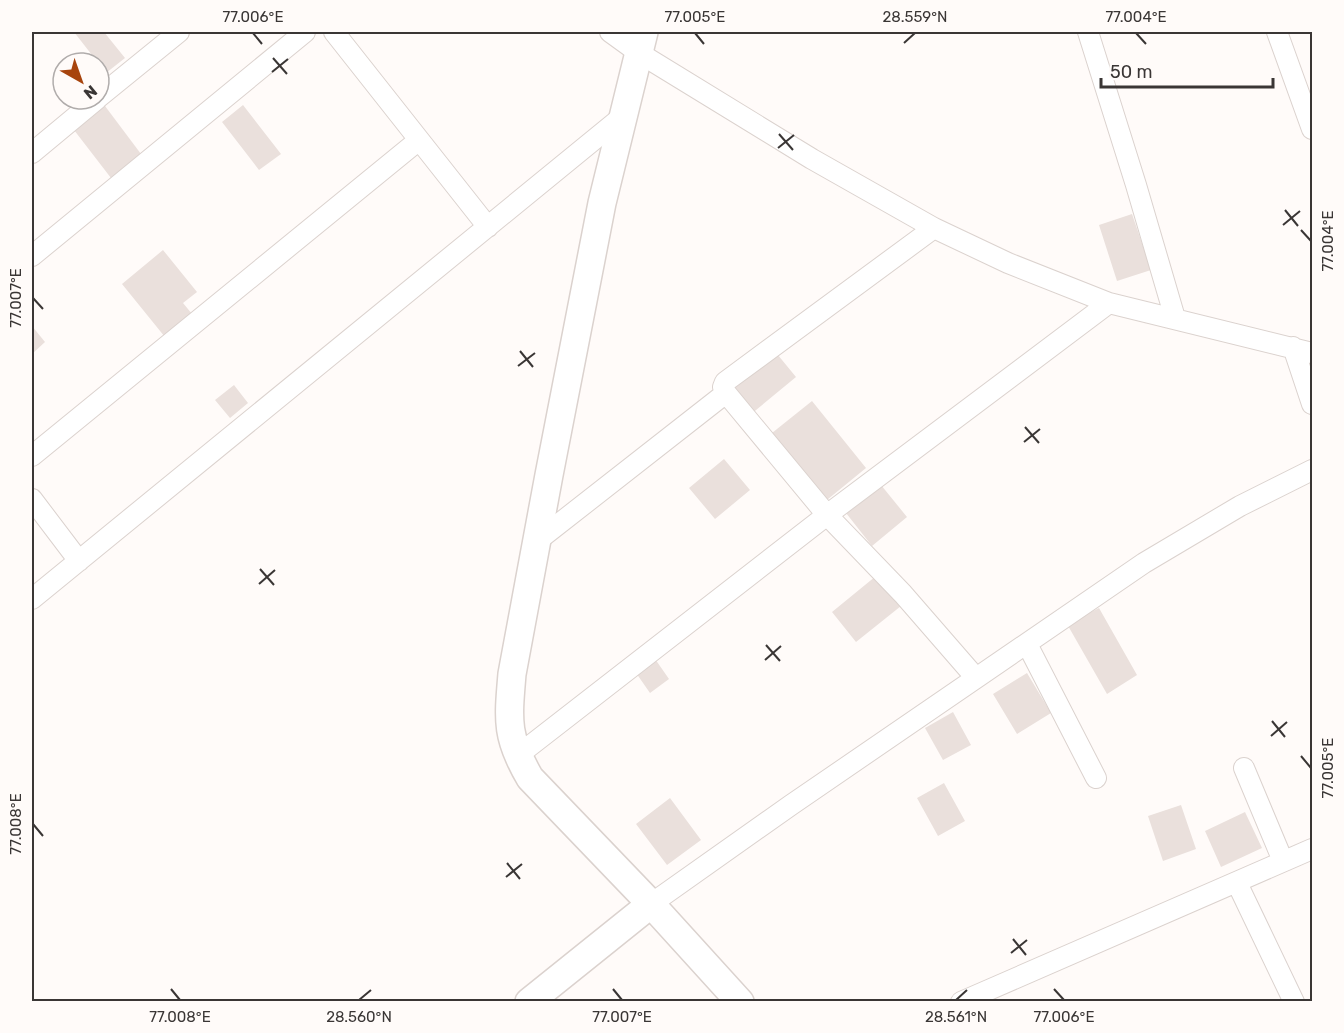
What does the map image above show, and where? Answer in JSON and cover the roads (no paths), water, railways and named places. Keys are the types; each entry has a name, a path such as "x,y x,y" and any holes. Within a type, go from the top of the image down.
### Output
{"street":[{"path":"111,87 178,32"},
{"path":"32,256 305,32"},
{"path":"334,32 488,226"},
{"path":"610,32 641,42 812,159 934,228 1008,263 1109,303 1312,352"},
{"path":"1088,32 1175,318"},
{"path":"1277,32 1312,129"},
{"path":"641,42 602,203 537,541 511,685 510,735 517,756 530,778 651,904 740,1002"},
{"path":"32,153 82,111"},
{"path":"32,599 623,116"},
{"path":"32,456 419,140"},
{"path":"934,228 725,382 723,387 827,515 903,594 976,678"},
{"path":"517,756 827,515 1109,303"},
{"path":"1293,347 1312,404"},
{"path":"537,541 726,393"},
{"path":"530,1002 651,904 1144,563 1194,532 1312,470"},
{"path":"32,499 79,561"},
{"path":"1027,644 1096,778"},
{"path":"1244,768 1283,861"},
{"path":"961,1002 1237,884 1312,849"},
{"path":"1237,884 1294,1002"}]}
